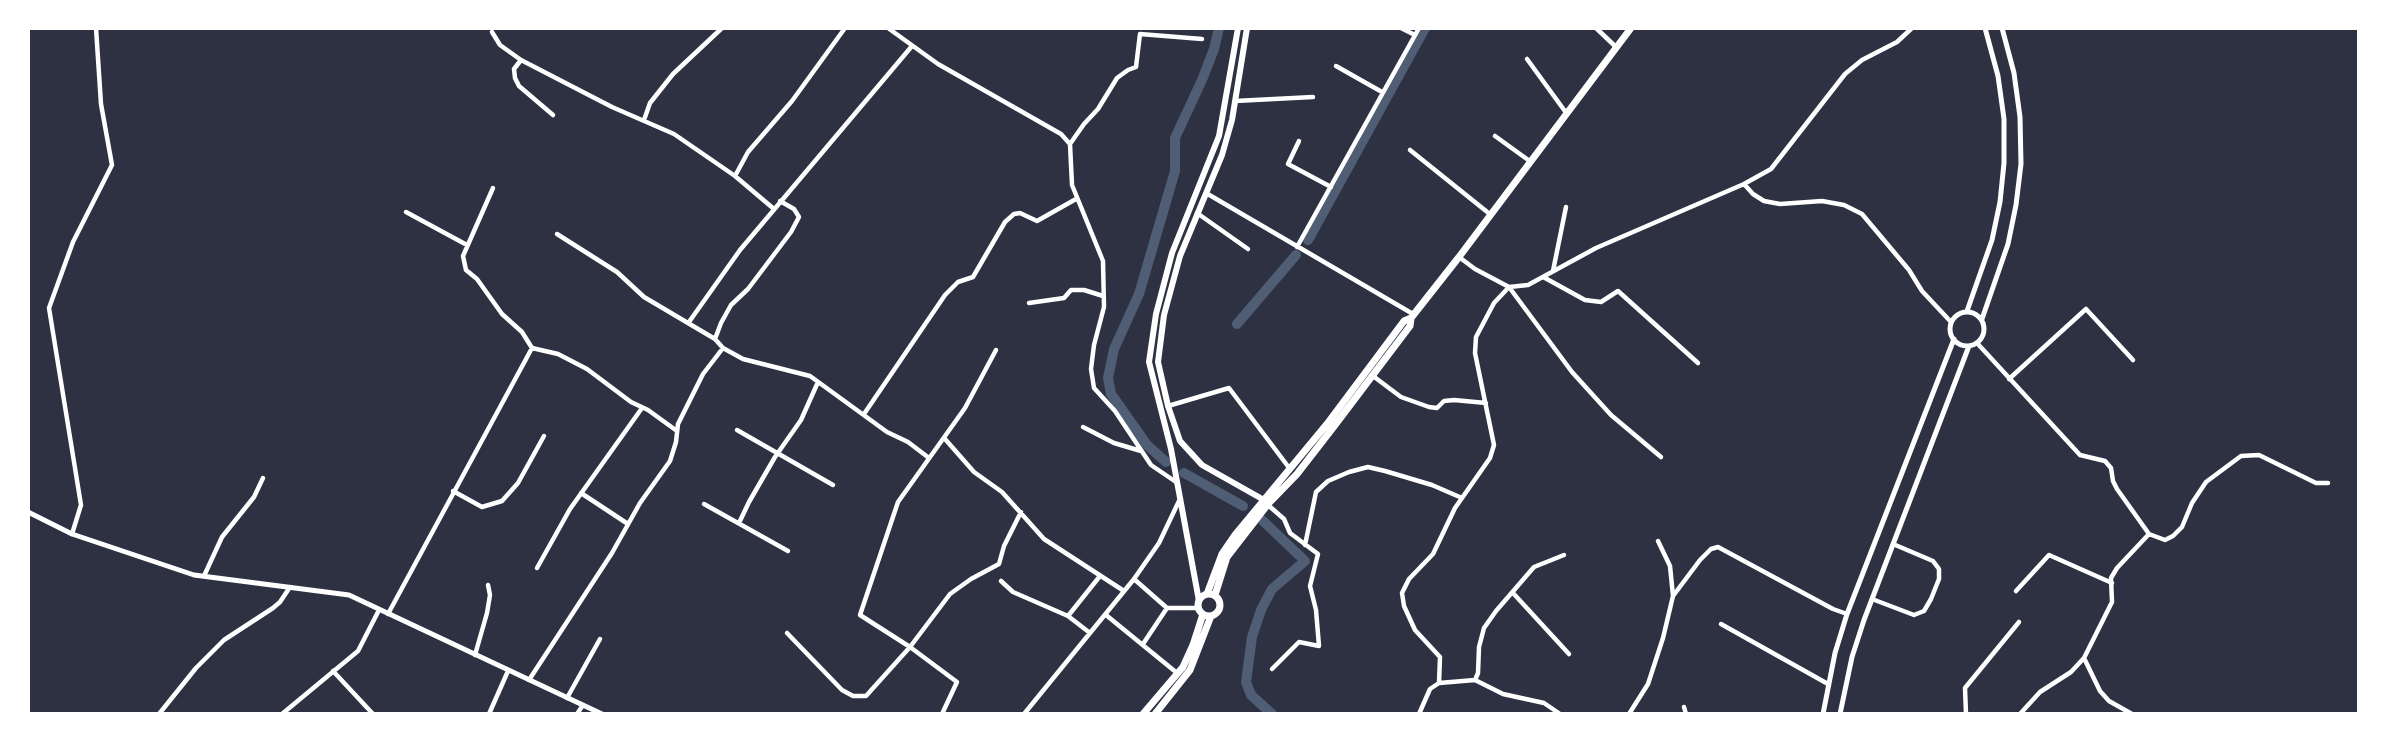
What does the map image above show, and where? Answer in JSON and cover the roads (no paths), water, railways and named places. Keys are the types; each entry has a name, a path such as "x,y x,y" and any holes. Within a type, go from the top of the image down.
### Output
{"main road":[{"path":"1155,714 1190,670 1203,610 1171,449 1149,362 1156,314 1168,265 1219,136 1238,28"},
{"path":"1247,28 1235,101 1222,155 1180,256 1164,315 1158,362 1168,406 1180,441 1202,465 1266,502"},
{"path":"1266,502 1297,474 1373,376 1410,326 1413,316 1631,28"},
{"path":"1197,190 1205,192"},
{"path":"1143,714 1177,673 1193,645 1222,554 1266,502 1404,321 1413,316"},
{"path":"1203,610 1217,613 1221,607 1220,600 1211,594"}],"street":[{"path":"72,534 81,505 49,308 73,242 112,165 101,104 96,28"},
{"path":"644,120 650,103 673,74 722,28"},
{"path":"735,176 748,152 792,101 845,28"},
{"path":"888,28 938,65 1061,134 1070,144"},
{"path":"1401,28 1415,35"},
{"path":"1297,247 1419,28"},
{"path":"1596,28 1617,48"},
{"path":"1439,683 1440,657 1415,630 1404,606 1402,593 1418,567 1433,554 1462,498 1490,458 1494,445 1475,353 1476,337 1494,303 1509,286 1528,285 1545,278 1596,248 1744,184 1771,169 1845,74 1862,60 1897,42 1912,28"},
{"path":"1967,312 1992,240 2004,163 2004,119 1985,28"},
{"path":"1982,319 2008,244 2021,164 2020,117 2014,73 2002,28"},
{"path":"492,32 500,45 521,60 612,107 674,134 735,176 774,209"},
{"path":"1176,482 1151,466 1115,411 1094,388 1091,369 1104,307 1103,261 1072,185 1069,168 1070,144 1098,109 1117,78 1136,67 1140,34 1202,39"},
{"path":"689,322 710,290 780,201 822,155 912,46"},
{"path":"1527,59 1567,114"},
{"path":"521,60 514,69 514,78 519,86 553,115"},
{"path":"1336,66 1382,92"},
{"path":"1235,101 1313,97"},
{"path":"1495,136 1531,162"},
{"path":"1299,141 1288,164 1331,187"},
{"path":"1410,150 1491,215"},
{"path":"1744,184 1764,201 1780,204 1822,201 1844,205 1862,214 1909,270 1922,291 1951,322"},
{"path":"493,188 463,256 466,270 477,279 502,314 522,332 532,348 558,354 587,369 677,431"},
{"path":"1205,192 1413,316"},
{"path":"863,414 945,295 958,282 973,277 1005,222 1014,214 1020,213 1037,220 1077,199"},
{"path":"715,339 732,305 748,289 791,232 799,217 794,209 780,201"},
{"path":"1552,273 1566,207"},
{"path":"406,212 467,245"},
{"path":"1197,213 1248,249"},
{"path":"557,234 617,272 644,297 715,339 723,348 743,359 810,376 887,432 908,442 929,458"},
{"path":"1459,257 1475,269 1509,286 1572,372 1611,415 1661,457"},
{"path":"1545,278 1586,300 1601,302 1618,291 1698,363"},
{"path":"1028,303 1064,298 1071,290 1084,290 1103,296"},
{"path":"2009,379 2086,309 2133,360"},
{"path":"1960,313 1975,313 1982,319 1985,328 1977,343 1969,346 1954,339 1950,331 1951,322 1960,313"},
{"path":"1823,714 1828,684 1847,614 1954,339"},
{"path":"1977,343 2080,455 2105,461 2111,468 2117,489 2149,534 2165,540 2173,536 2182,527 2206,482 2241,456 2259,456 2316,483 2328,483"},
{"path":"1840,714 1852,657 1872,599 1969,346"},
{"path":"387,614 532,348"},
{"path":"529,680 670,461 678,424 703,374 723,348"},
{"path":"945,713 957,682 860,615 898,502 944,439 996,350"},
{"path":"1373,376 1401,397 1429,407 1437,408 1444,401 1454,400 1486,403"},
{"path":"739,523 778,452 801,421 818,382"},
{"path":"1168,406 1229,388 1290,470"},
{"path":"537,568 581,493 642,408"},
{"path":"1083,428 1114,443 1142,451"},
{"path":"737,430 833,485"},
{"path":"453,491 482,507 502,501 518,483 544,436"},
{"path":"944,439 974,472 1002,492 1044,539 1124,591"},
{"path":"1305,545 1316,492 1328,481 1349,472 1368,467 1423,482 1462,498"},
{"path":"204,576 222,537 254,497 263,478"},
{"path":"581,493 628,524"},
{"path":"1024,714 1133,579 1159,543 1180,500"},
{"path":"1266,502 1284,519 1290,533 1318,554 1310,586 1316,610 1319,646 1299,642 1272,669"},
{"path":"704,504 788,551"},
{"path":"28,512 72,534 194,575 349,595 602,714"},
{"path":"787,633 842,690 853,696 866,696 910,647 950,593 999,564 1004,546 1021,512"},
{"path":"2020,714 2040,692 2071,672 2084,658 2112,601 2111,578 2149,534"},
{"path":"1629,714 1648,684 1673,596 1670,566 1658,541"},
{"path":"1872,599 1914,615 1924,611 1939,579 1939,569 1933,561 1893,544"},
{"path":"1673,596 1700,560 1718,547 1847,614"},
{"path":"1475,680 1484,628 1534,567 1563,555"},
{"path":"2016,591 2049,555 2112,583"},
{"path":"1068,616 1100,576"},
{"path":"1133,579 1167,608 1203,610"},
{"path":"1001,581 1013,592 1068,616 1090,633"},
{"path":"475,655 487,613 490,594 488,585"},
{"path":"159,714 196,668 224,640 273,608 290,586"},
{"path":"1513,593 1569,654"},
{"path":"1143,644 1167,608"},
{"path":"282,714 358,651 379,610"},
{"path":"1106,615 1177,673"},
{"path":"1966,714 1965,688 2020,622"},
{"path":"1721,624 1828,684"},
{"path":"567,698 600,639"},
{"path":"2084,658 2100,691 2109,701 2132,714"},
{"path":"333,670 373,714"},
{"path":"489,714 508,671"},
{"path":"1419,714 1430,689 1439,683 1475,680 1503,694 1544,703 1560,714"},
{"path":"577,714 583,705"},
{"path":"1684,707 1686,714"}],"waterway":[{"path":"1166,462 1147,445 1111,394 1108,378 1114,349 1139,294 1175,171 1175,138 1202,80 1219,28"},
{"path":"1308,240 1425,28"},
{"path":"1237,324 1296,255"},
{"path":"1184,473 1243,506"},
{"path":"1263,521 1305,561 1272,589 1252,637 1246,682 1251,695 1272,714"}]}
